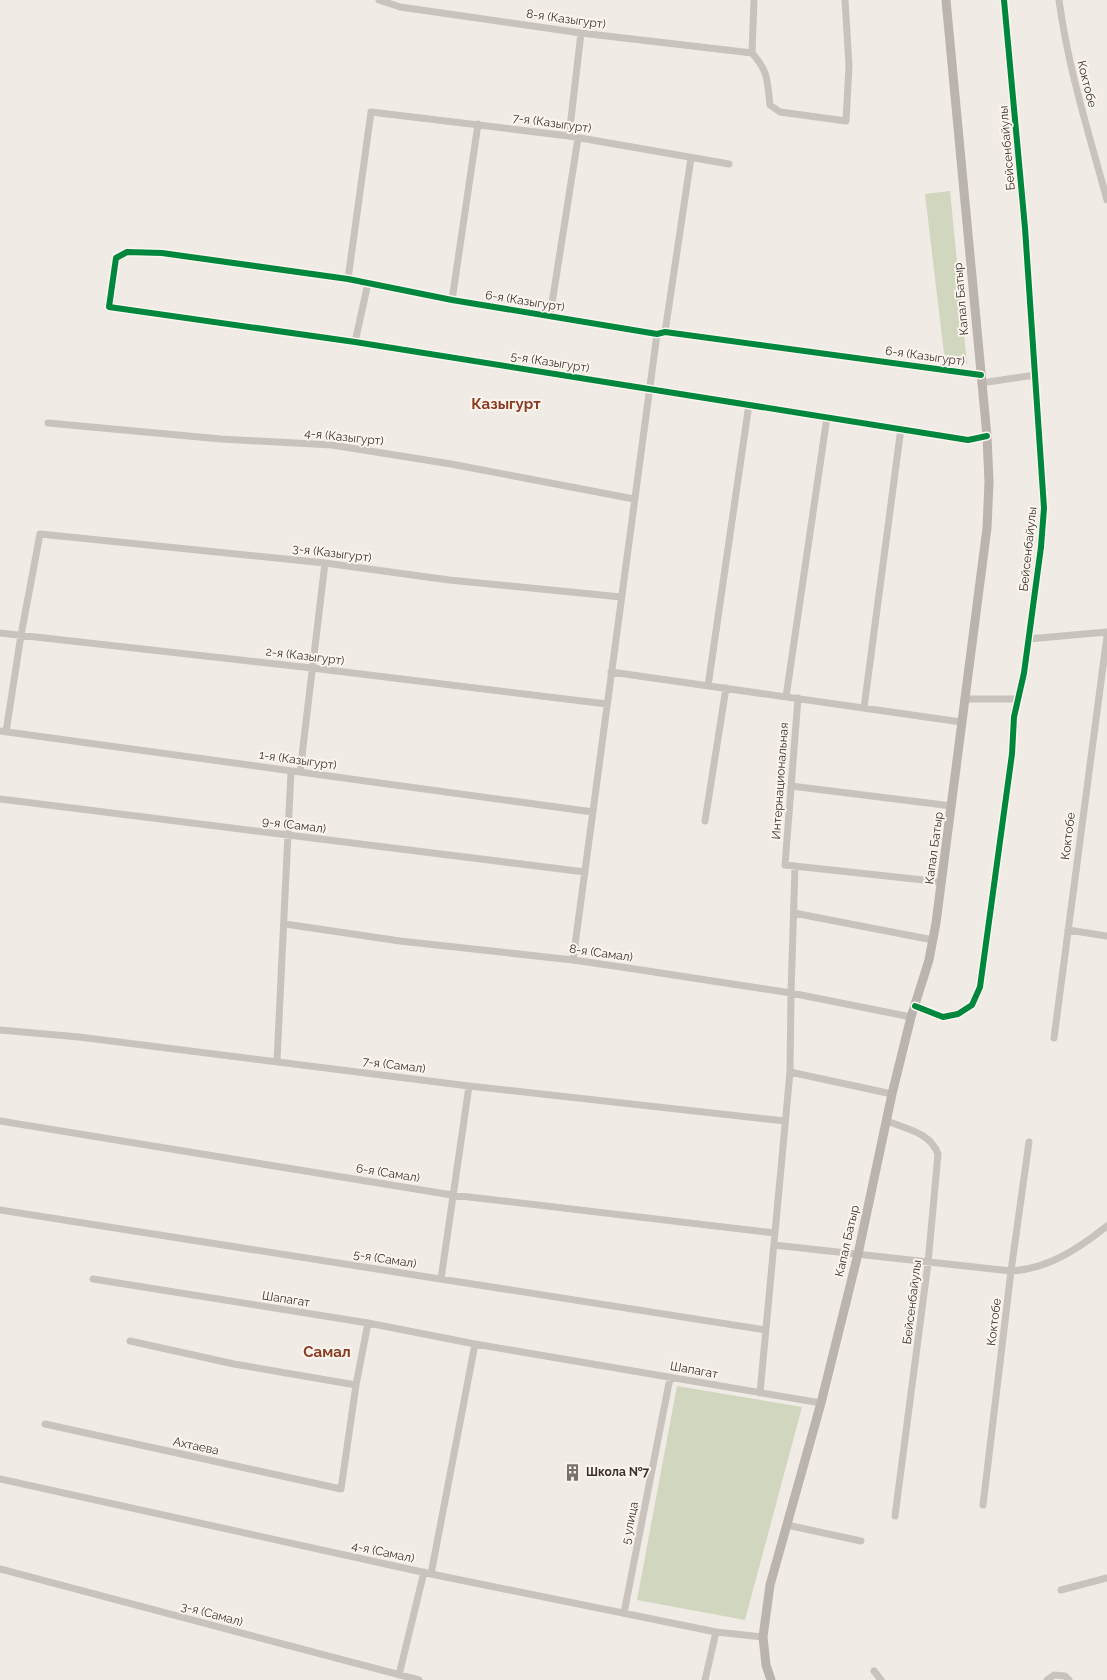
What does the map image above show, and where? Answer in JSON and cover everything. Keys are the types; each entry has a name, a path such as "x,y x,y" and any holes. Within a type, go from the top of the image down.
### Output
{"main road":[{"name":"Капал Батыр","path":"771,1680 766,1665 763,1637 770,1585 821,1403 858,1254 892,1094 911,1017 930,960 952,806 986,528 989,482 987,436 946,0"}],"street":[{"name":"8-я (Казыгурт)","path":"379,0 400,7 581,33 752,53"},
{"path":"754,0 752,53 762,64 767,78 770,105 780,112 846,121 850,66 845,0"},
{"name":"Бейсенбайулы","path":"915,1006 943,1017 958,1014 972,1005 980,987 1012,754 1014,717 1028,639 1041,548 1044,508 1026,228 1004,0"},
{"name":"Коктобе","path":"1059,0 1063,29 1077,94 1107,200"},
{"path":"569,136 581,33"},
{"name":"7-я (Казыгурт)","path":"348,279 371,112 569,136 729,164"},
{"path":"452,300 478,124"},
{"path":"550,316 578,138"},
{"path":"666,332 691,158"},
{"name":"6-я (Казыгурт)","path":"109,307 116,258 126,252 162,253 348,279 452,300 656,334 666,332 981,379 1035,375"},
{"path":"355,342 368,283"},
{"name":"5-я (Казыгурт)","path":"109,307 355,342 968,440 987,436"},
{"path":"573,960 656,334"},
{"path":"708,686 749,404"},
{"path":"786,697 827,417"},
{"name":"4-я (Казыгурт)","path":"48,423 221,439 332,445 442,463 634,499"},
{"path":"864,708 900,428"},
{"name":"3-я (Казыгурт)","path":"21,635 40,534 326,563 449,580 621,597"},
{"path":"300,772 326,563"},
{"name":"2-я (Казыгурт)","path":"0,633 607,704"},
{"path":"1028,639 1107,634"},
{"name":"Коктобе","path":"1054,1038 1107,634"},
{"path":"3,731 21,635"},
{"path":"611,672 961,722"},
{"path":"705,821 726,688"},
{"name":"Интернациональная","path":"795,866 785,865 798,698"},
{"path":"964,699 1018,699"},
{"name":"1-я (Казыгурт)","path":"3,731 592,812"},
{"path":"277,1061 291,771"},
{"path":"791,786 952,806"},
{"name":"9-я (Самал)","path":"0,799 584,872"},
{"path":"760,1393 790,1072 795,866 942,882"},
{"path":"794,913 933,940"},
{"name":"8-я (Самал)","path":"285,924 400,941 573,960 791,993 911,1017"},
{"path":"1068,930 1107,936"},
{"name":"7-я (Самал)","path":"0,1030 79,1037 469,1086 785,1121"},
{"path":"790,1072 892,1094"},
{"path":"441,1279 469,1086"},
{"name":"6-я (Самал)","path":"0,1121 452,1195 775,1233"},
{"name":"Бейсенбайулы","path":"886,1121 927,1137 934,1144 938,1154 928,1263 895,1516"},
{"name":"Коктобе","path":"983,1505 1011,1271 1029,1142"},
{"name":"5-я (Самал)","path":"0,1210 766,1330"},
{"path":"774,1245 1011,1271 1038,1266 1062,1257 1081,1247 1107,1226"},
{"name":"Шапагат","path":"93,1279 368,1323 475,1344 821,1403"},
{"path":"130,1341 234,1364 356,1385 368,1323"},
{"path":"399,1675 427,1573 475,1344"},
{"name":"5 улица","path":"624,1613 670,1378"},
{"name":"Ахтаева","path":"46,1424 341,1489 356,1385"},
{"name":"4-я (Самал)","path":"0,1479 427,1573 716,1632 763,1637"},
{"path":"787,1525 861,1541"},
{"name":"3-я (Самал)","path":"0,1569 419,1680"},
{"path":"1061,1590 1107,1578"},
{"path":"705,1680 716,1632"},
{"path":"874,1671 881,1680"},
{"path":"1047,1680 1054,1675 1065,1676 1070,1680"}],"green space":[{"path":"950,191 967,364 945,362 925,194"},
{"path":"677,1386 802,1407 745,1620 637,1600"}],"cycle path":[{"path":"915,1006 943,1017 958,1014 972,1005 980,987 1012,754 1014,717 1024,673 1041,547 1044,508 1025,228 1004,0"},
{"path":"981,375 665,332 657,334 452,300 348,279 162,253 127,252 116,258 109,307 355,342 968,440 987,436"}],"place":[{"name":"Школа №7","path":"572,1472"}],"district":[{"name":"Казыгурт","path":"506,404"},
{"name":"Самал","path":"327,1352"}]}
